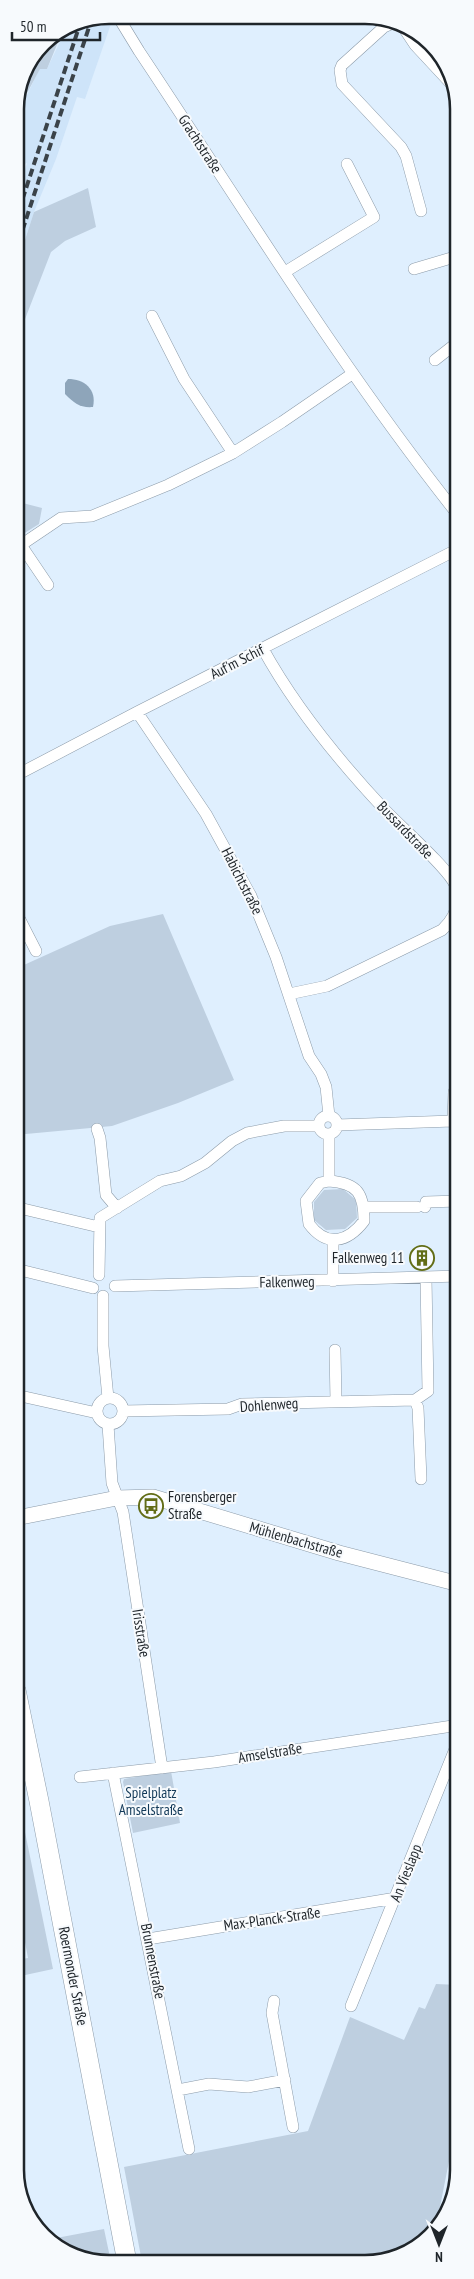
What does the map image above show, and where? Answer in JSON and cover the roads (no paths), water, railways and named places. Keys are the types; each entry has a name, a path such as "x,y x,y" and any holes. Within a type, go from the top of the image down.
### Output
{"main road":[{"name":"Roermonder Straße","path":"24,1729 126,2255"}],"street":[{"name":"Grachtstraße","path":"122,24 352,374 450,505"},
{"path":"386,26 342,65 340,77 342,84 401,146 406,156 421,211"},
{"path":"410,36 415,45 443,75"},
{"path":"285,272 374,217 348,164"},
{"path":"414,269 450,258"},
{"path":"152,316 184,379 232,453"},
{"path":"434,360 450,348"},
{"path":"24,543 61,518 92,516 168,486 232,453 282,422 352,374"},
{"path":"24,549 48,585"},
{"name":"Auf'm Schif","path":"24,771 450,553"},
{"name":"Bussardstraße","path":"263,649 324,740 385,810 450,877"},
{"name":"Habichtstraße","path":"137,712 206,814 236,867 265,929 309,1056 326,1087 333,1121"},
{"name":"Bussardstraße","path":"289,994 327,986 442,930 450,922"},
{"path":"24,928 36,951"},
{"path":"319,1126 323,1118 333,1121 450,1123"},
{"path":"319,1126 323,1133 329,1134 334,1132 333,1121"},
{"path":"99,1275 108,1276 113,1280 115,1286 110,1294 103,1296 97,1294 93,1288 94,1281 99,1275 100,1218 160,1181 181,1176 204,1163 232,1141 247,1133 284,1126 319,1126"},
{"path":"97,1129 100,1138 106,1195 117,1208"},
{"path":"329,1134 329,1182"},
{"path":"341,1182 352,1186 361,1195 364,1208 364,1221 358,1229 349,1237 333,1240 322,1237 309,1224 306,1201 320,1183 341,1182"},
{"path":"364,1208 421,1207 426,1202 450,1202"},
{"path":"24,1209 100,1227"},
{"path":"333,1240 333,1281"},
{"path":"24,1271 93,1288"},
{"name":"Falkenweg","path":"115,1286 450,1276"},
{"path":"420,1479 418,1408 415,1400 428,1391 426,1278"},
{"path":"103,1296 103,1346 108,1398"},
{"path":"335,1350 336,1401"},
{"path":"24,1397 97,1414"},
{"path":"108,1398 117,1400 123,1411 116,1423 108,1425 100,1420 97,1414 99,1405 108,1398"},
{"name":"Dohlenweg","path":"123,1411 228,1409 242,1404 415,1400"},
{"name":"Irisstraße","path":"108,1425 112,1484 123,1512 162,1768"},
{"name":"Mühlenbachstraße","path":"24,1516 118,1498 144,1496 163,1498 314,1546 450,1582"},
{"name":"Amselstraße","path":"80,1777 162,1768 450,1726"},
{"name":"An Vieslapp","path":"351,2006 450,1762"},
{"name":"Brunnenstraße","path":"114,1773 189,2148"},
{"name":"Max-Planck-Straße","path":"148,1939 396,1898"},
{"path":"274,2002 272,2013 293,2127"},
{"path":"178,2090 210,2084 248,2087 285,2080"}],"railway":[{"path":"24,226 89,26"},
{"path":"24,195 78,29"}],"place":[{"name":"Falkenweg 11","path":"422,1258"},
{"name":"Forensberger Straße","path":"151,1506"}],"park label":[{"name":"Spielplatz Amselstraße","path":"151,1802"}]}
